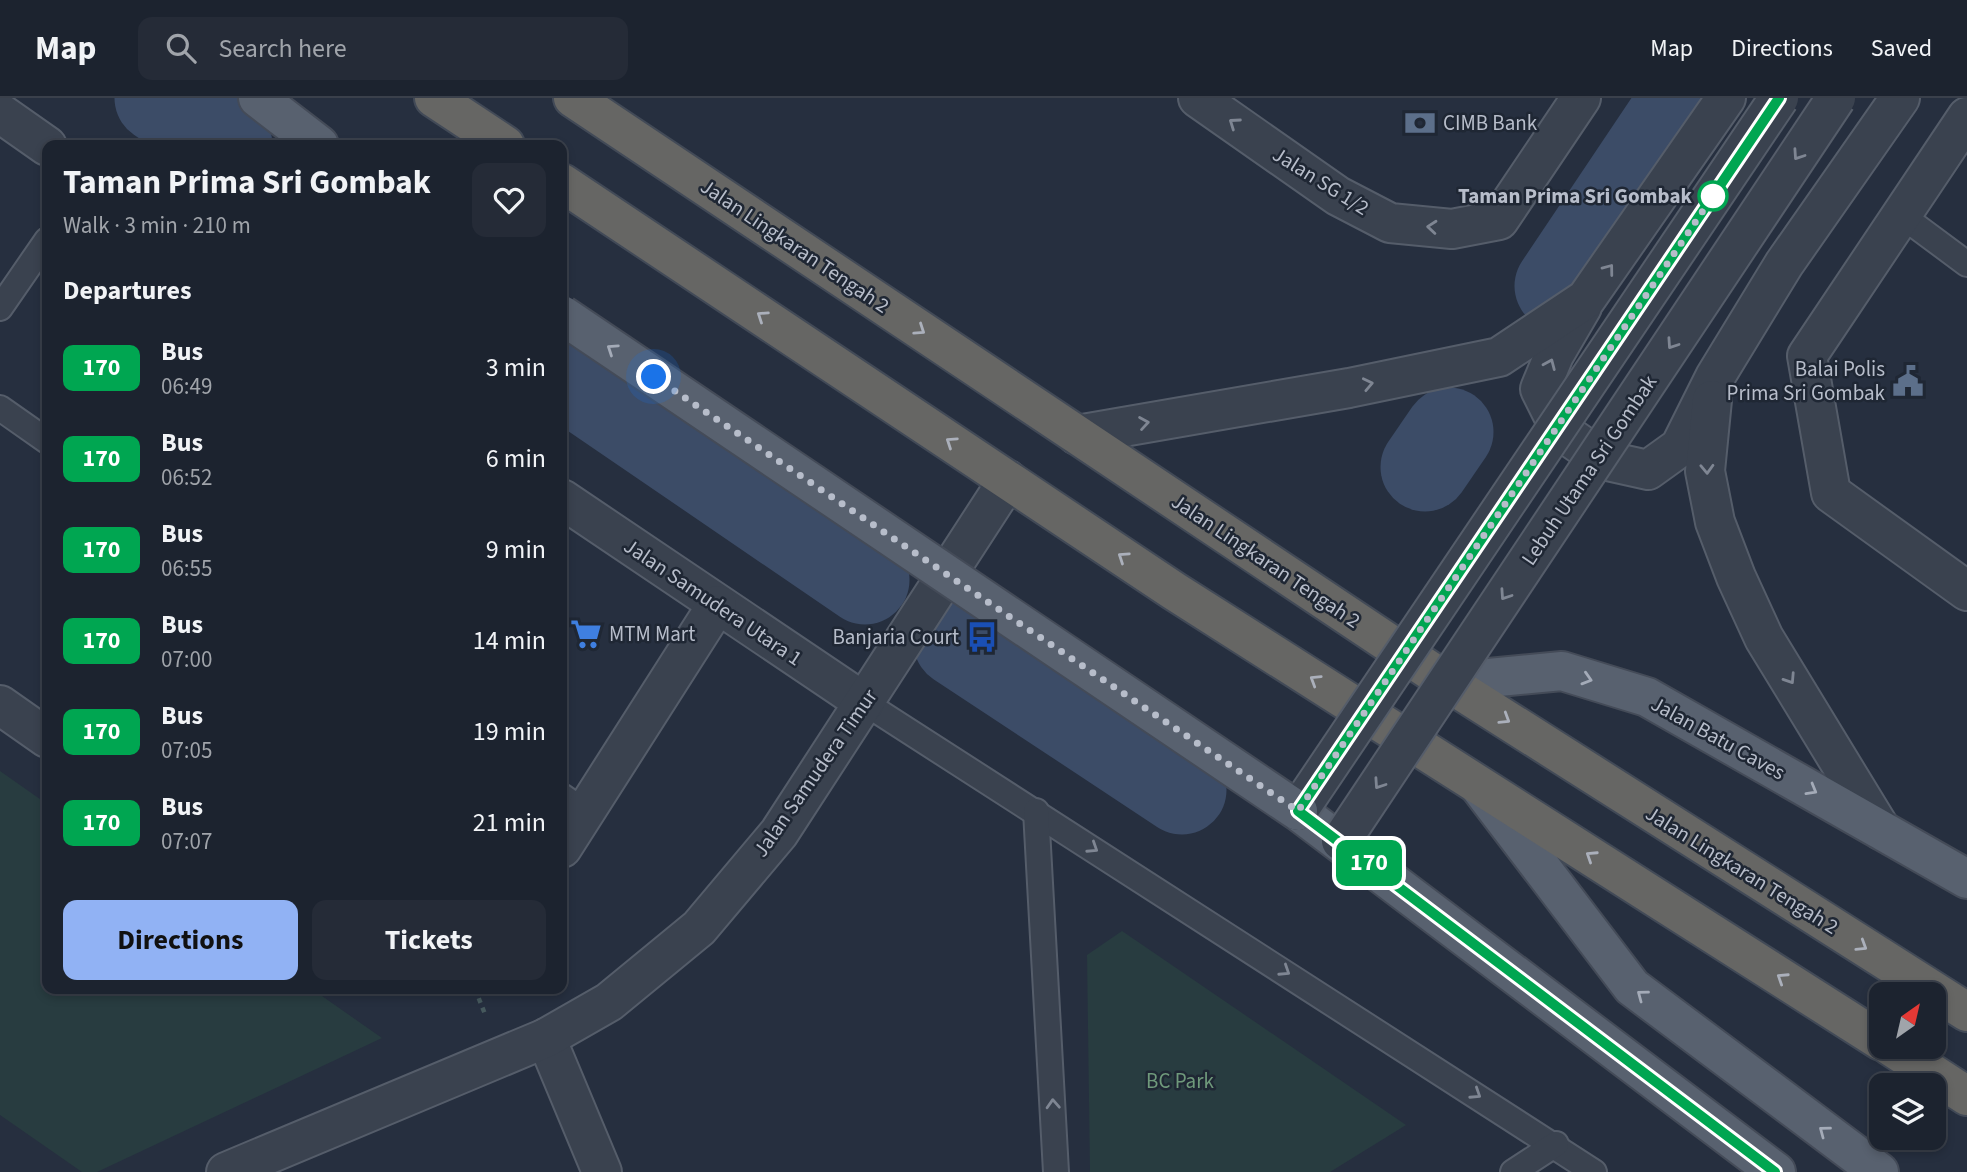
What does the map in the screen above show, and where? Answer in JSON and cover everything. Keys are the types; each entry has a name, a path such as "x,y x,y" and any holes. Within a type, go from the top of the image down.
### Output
{"highway":[{"path":"434,98 497,140"},
{"name":"Jalan Lingkaran Tengah 2","path":"573,98 1447,682 1967,1012"},
{"path":"567,186 1174,591 1869,1033"},
{"path":"1910,1059 1967,1096"}],"main road":[{"path":"257,98 312,140"},
{"path":"567,318 1341,841 1776,1172"},
{"name":"Jalan Batu Caves","path":"1447,682 1562,671 1647,697 1967,879"},
{"path":"1476,782 1632,987 1879,1172"}],"street":[{"name":"Jalan SG 1/2","path":"1198,98 1338,196 1391,223 1452,229 1499,220 1581,98"},
{"path":"1726,98 1586,299 1554,355 1540,389 1561,431 1603,460 1648,470 1680,447 1715,377 1784,264 1900,98"},
{"path":"1298,811 1779,98"},
{"name":"Lebuh Utama Sri Gombak","path":"1341,841 1836,98"},
{"path":"0,113 42,142"},
{"path":"1967,117 1807,356 1831,493 1967,591"},
{"path":"1077,435 1323,393 1499,357 1586,299"},
{"path":"1715,377 1706,471 1715,522 1764,638 1881,830"},
{"name":"Jalan Samudera Timur","path":"226,1172 546,1038 609,1002 699,928 779,833 1008,480"},
{"name":"Jalan Samudera Utara 1","path":"567,502 717,606 865,703"},
{"path":"567,828 573,804 717,606"},
{"path":"0,705 42,734"},
{"path":"546,1038 601,1172"}],"lane":[{"path":"1901,215 1967,264"},
{"path":"0,308 42,247"},
{"path":"0,408 42,437"},
{"path":"865,703 1556,1144 1594,1172"},
{"path":"1036,811 1056,1172"},
{"path":"1513,1172 1556,1144"}],"green space":[{"path":"0,771 42,800 42,994 319,994 382,1038 97,1172 82,1172 0,1115"},
{"name":"BC Park","path":"1122,931 1406,1125 1330,1172 1090,1172 1087,955"}],"waterway":[{"path":"159,98 221,140"},
{"path":"1559,286 1685,98"},
{"path":"567,376 865,580"},
{"path":"1425,467 1449,432"},
{"path":"958,642 1182,790"}],"bus line":[{"name":"170","path":"1775,1172 1298,811 1779,98"}],"place":[{"name":"CIMB Bank","path":"1420,123"},
{"name":"Taman Prima Sri Gombak","path":"1713,196"},
{"name":"Balai Polis Prima Sri Gombak","path":"1908,381"},
{"name":"MTM Mart","path":"586,634"},
{"name":"Banjaria Court","path":"982,637"}],"route":[{"path":"654,377 1298,811 1717,190 1713,196"}]}
